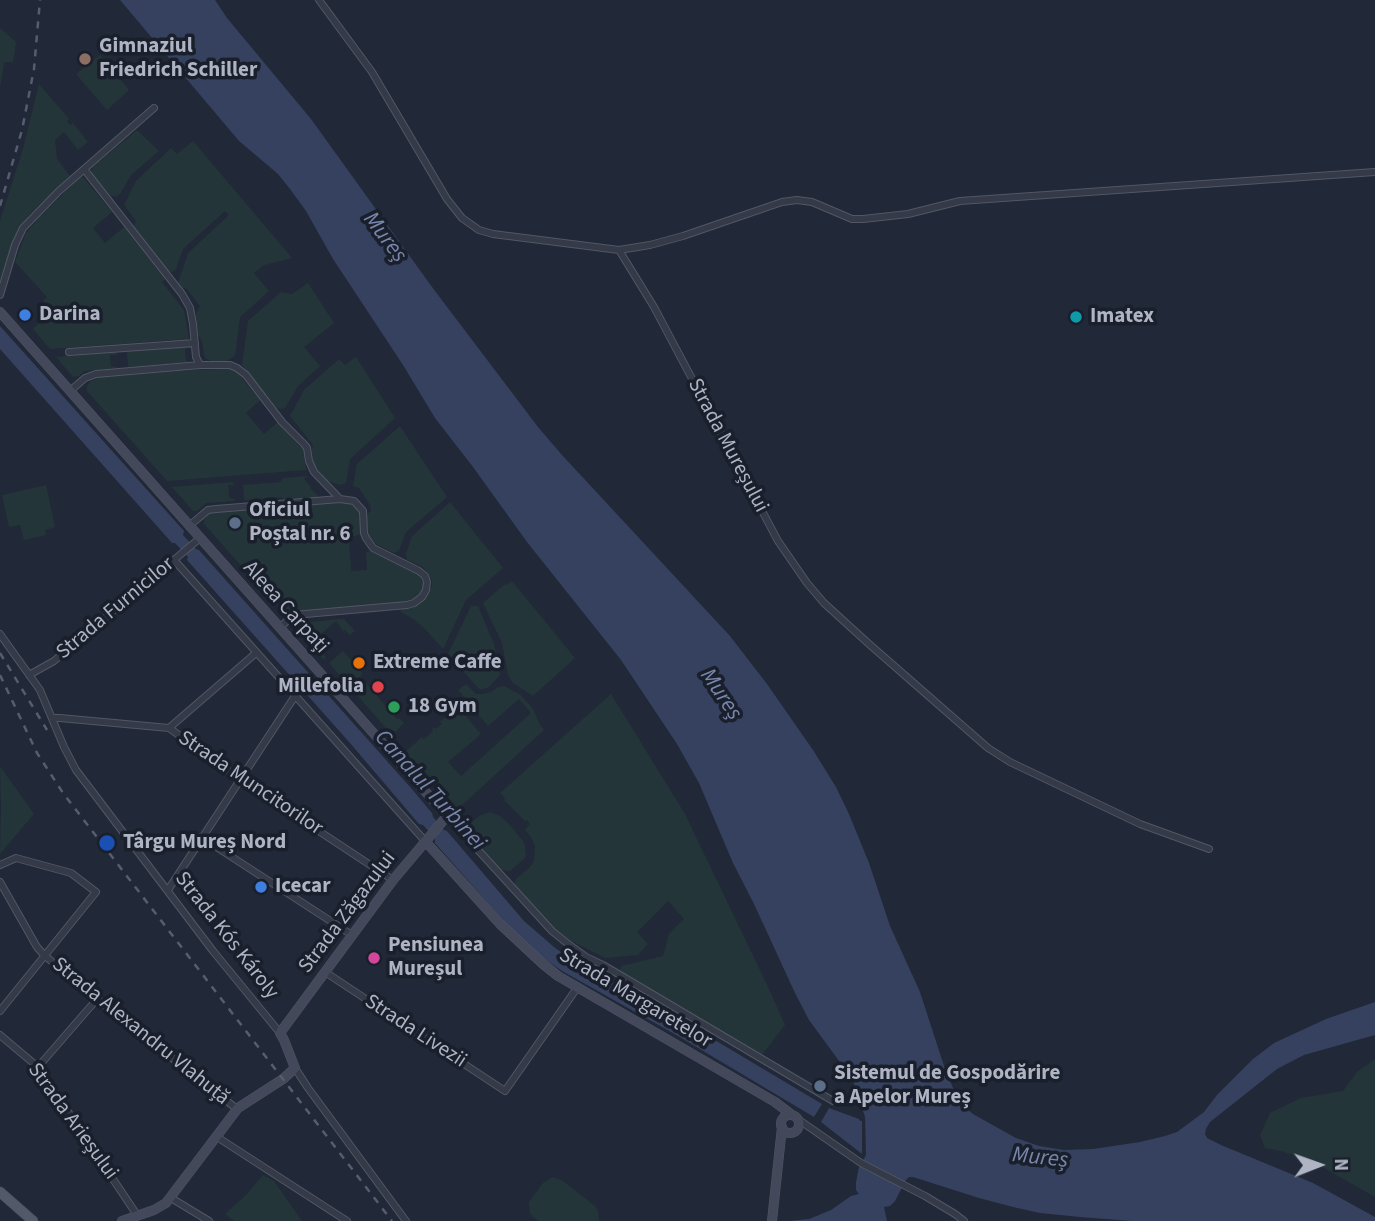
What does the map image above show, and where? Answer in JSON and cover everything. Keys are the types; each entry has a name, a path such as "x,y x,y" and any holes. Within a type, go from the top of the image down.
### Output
{"main road":[{"path":"0,1192 33,1221"}],"street":[{"path":"319,0 372,72 447,199 462,218 479,230 493,234 619,250 672,239 782,202 797,200 811,202 852,219 863,219 908,214 960,201 1375,172"},
{"path":"0,295 23,228 38,211 154,108"},
{"path":"84,169 182,294 190,309 195,357 200,365"},
{"name":"Strada Mureșului","path":"619,250 654,307 778,541 824,603 988,748 1010,762 1140,824 1209,849"},
{"name":"Aleea Carpați","path":"0,312 445,819"},
{"path":"69,352 194,343"},
{"path":"70,391 85,378 96,374 230,365 246,375 282,422 307,448 317,477 340,499"},
{"path":"190,526 208,510 340,499 354,501 363,511 366,538 373,548 425,576 426,590 418,600 407,605 293,615 279,628"},
{"name":"Strada Furnicilor","path":"29,675 54,661 198,540"},
{"name":"Strada Margaretelor","path":"175,561 295,696 428,838 500,925 542,964 790,1121"},
{"name":"Strada Kós Károly","path":"0,634 40,690 76,770 213,951 280,1033 295,1068 406,1221"},
{"path":"169,728 256,653"},
{"path":"168,890 295,696"},
{"name":"Strada Muncitorilor","path":"53,719 169,728 240,779 393,880"},
{"path":"445,819 552,931 568,944 833,1101"},
{"name":"Strada Zăgazului","path":"280,1033 393,880 445,819"},
{"path":"201,837 352,935"},
{"path":"0,864 16,858 71,873 96,892 0,1010"},
{"name":"Strada Alexandru Vlahuță","path":"0,882 44,955 237,1109"},
{"name":"Strada Livezii","path":"325,972 505,1091 577,988"},
{"path":"38,1067 97,999"},
{"name":"Strada Arieșului","path":"0,1035 38,1067 137,1215"},
{"path":"122,1221 166,1203 237,1109 295,1068"},
{"path":"772,1221 780,1152 790,1121 810,1129 860,1163 956,1214 964,1221"},
{"path":"217,1137 347,1221"},
{"path":"171,1198 209,1221"}],"shaded area":[{"path":"0,28 16,42 13,62 4,62 0,89"},
{"path":"100,55 129,90 107,110 76,74"},
{"path":"39,84 69,119 67,121 70,125 73,123 88,142 78,150 64,132 55,140 57,159 70,176 20,227 0,282 0,221 23,149"},
{"path":"137,130 159,151 131,175 121,193 111,196 91,171"},
{"path":"193,141 292,258 264,265 254,273 269,291 240,317 235,356 226,361 206,359 198,335 196,314 200,306 186,288 182,289 178,283 188,253 229,215 225,211 183,249 173,272 168,271 134,226 136,221 124,205 136,181 171,148 177,154"},
{"path":"83,177 112,212 93,228 105,243 124,227 165,279 162,282 184,310 189,339 50,349 33,329 52,310 43,301 47,297 15,262 26,233"},
{"path":"308,283 334,323 304,347 320,366 298,386 285,408 280,409 242,365 248,321 281,292 292,294"},
{"path":"189,347 185,349 186,361 191,362 128,367 127,352"},
{"path":"116,352 117,355 110,355 111,366 118,368 84,371 73,377 56,357"},
{"path":"356,357 395,418 350,459 346,483 340,485 327,481 314,465 311,452 313,445 290,416 304,390 339,359 345,365"},
{"path":"230,369 236,371 260,400 246,413 264,434 278,422 303,450 306,470 167,481 87,391 91,381 101,377"},
{"path":"400,426 447,497 406,532 399,551 394,553 376,544 369,536 367,514 371,511 370,505 359,488 353,486 357,464"},
{"path":"307,476 304,479 318,496 316,498 244,500 243,485 281,482 283,478"},
{"path":"233,482 234,485 228,485 229,498 235,501 206,503 197,511 193,511 172,487"},
{"path":"46,485 55,527 45,530 46,535 24,540 20,525 9,527 2,495"},
{"path":"345,502 359,512 361,534 349,538 351,571 367,570 366,552 371,551 420,577 423,589 417,597 407,602 283,613 204,524 204,519 214,512"},
{"path":"450,502 503,568 466,600 443,649 415,620 401,612 401,609 423,599 432,586 432,581 423,567 407,560 406,554 412,536"},
{"path":"512,581 575,658 533,696 513,683 508,675 502,643 483,603"},
{"path":"471,606 478,606 494,644 500,675 489,687 483,689 479,689 448,654"},
{"path":"344,619 355,631 350,635 343,631 336,621 313,641 318,648 324,650 324,660 297,628 304,623"},
{"path":"343,651 360,670 360,676 397,719 404,723 392,735 329,663"},
{"path":"466,684 476,694 491,692 504,686 521,695 533,709 544,730 460,807 455,808 405,752 422,737 424,739 434,727 436,729 442,724 440,722 458,707 481,734 448,762 461,776 531,713 519,699 488,726 458,690"},
{"path":"611,694 685,814 785,1025 761,1056 620,971 621,966 663,956 669,934 684,919 668,901 637,932 648,944 638,955 605,958 554,929 516,887 516,879 534,861 535,846 525,830 530,824 500,793"},
{"path":"0,766 34,814 0,854 1,808"},
{"path":"490,812 508,823 525,846 526,856 510,871 501,870 469,834 469,825 479,816"},
{"path":"1375,1059 1375,1197 1310,1160 1265,1148 1260,1135 1270,1113 1301,1098 1343,1091 1357,1072"},
{"path":"263,1175 274,1181 302,1221 234,1221 225,1214"},
{"path":"553,1177 563,1181 595,1206 599,1221 538,1221 533,1217 529,1202 543,1183"}],"water":[{"name":"Mureș","path":"120,0 215,0 311,119 432,287 538,427 730,636 767,684 813,750 849,814 890,926 920,992 945,1069 959,1102 973,1114 1016,1138 1039,1146 1064,1150 1093,1149 1165,1136 1177,1132 1204,1112 1253,1059 1274,1043 1326,1019 1375,1002 1375,1035 1304,1055 1277,1069 1210,1122 1205,1134 1207,1138 1221,1145 1313,1183 1375,1217 1375,1221 1132,1221 1080,1217 1013,1207 909,1177 895,1201 884,1207 887,1221 789,1221 809,1219 859,1194 856,1182 859,1167 866,1155 865,1117 853,1080 809,1020 795,993 733,863 699,783 677,744 621,660 527,542 435,418 290,189 278,174 239,141"},
{"name":"Canalul Turbinei","path":"0,326 184,531 183,535 411,788 524,921 572,960 683,1021 822,1104 814,1117 562,971 515,934 435,843 435,838 419,824 187,560 188,557 172,543 0,349"},
{"path":"829,1108 862,1121 862,1154 821,1122"}],"railway":[{"path":"0,206 22,130 34,69 40,0"},
{"path":"0,653 47,730"},
{"path":"0,675 37,753 63,793 392,1221"}],"place":[{"name":"Gimnaziul Friedrich Schiller","path":"85,59"},
{"name":"Darina","path":"25,315"},
{"name":"Imatex","path":"1076,317"},
{"name":"Oficiul Poștal nr. 6","path":"235,523"},
{"name":"Extreme Caffe","path":"359,663"},
{"name":"Millefolia","path":"378,687"},
{"name":"18 Gym","path":"394,707"},
{"name":"Târgu Mureș Nord","path":"107,843"},
{"name":"Icecar","path":"261,887"},
{"name":"Pensiunea Mureșul","path":"374,958"},
{"name":"Sistemul de Gospodărire a Apelor Mureș","path":"820,1086"}]}
